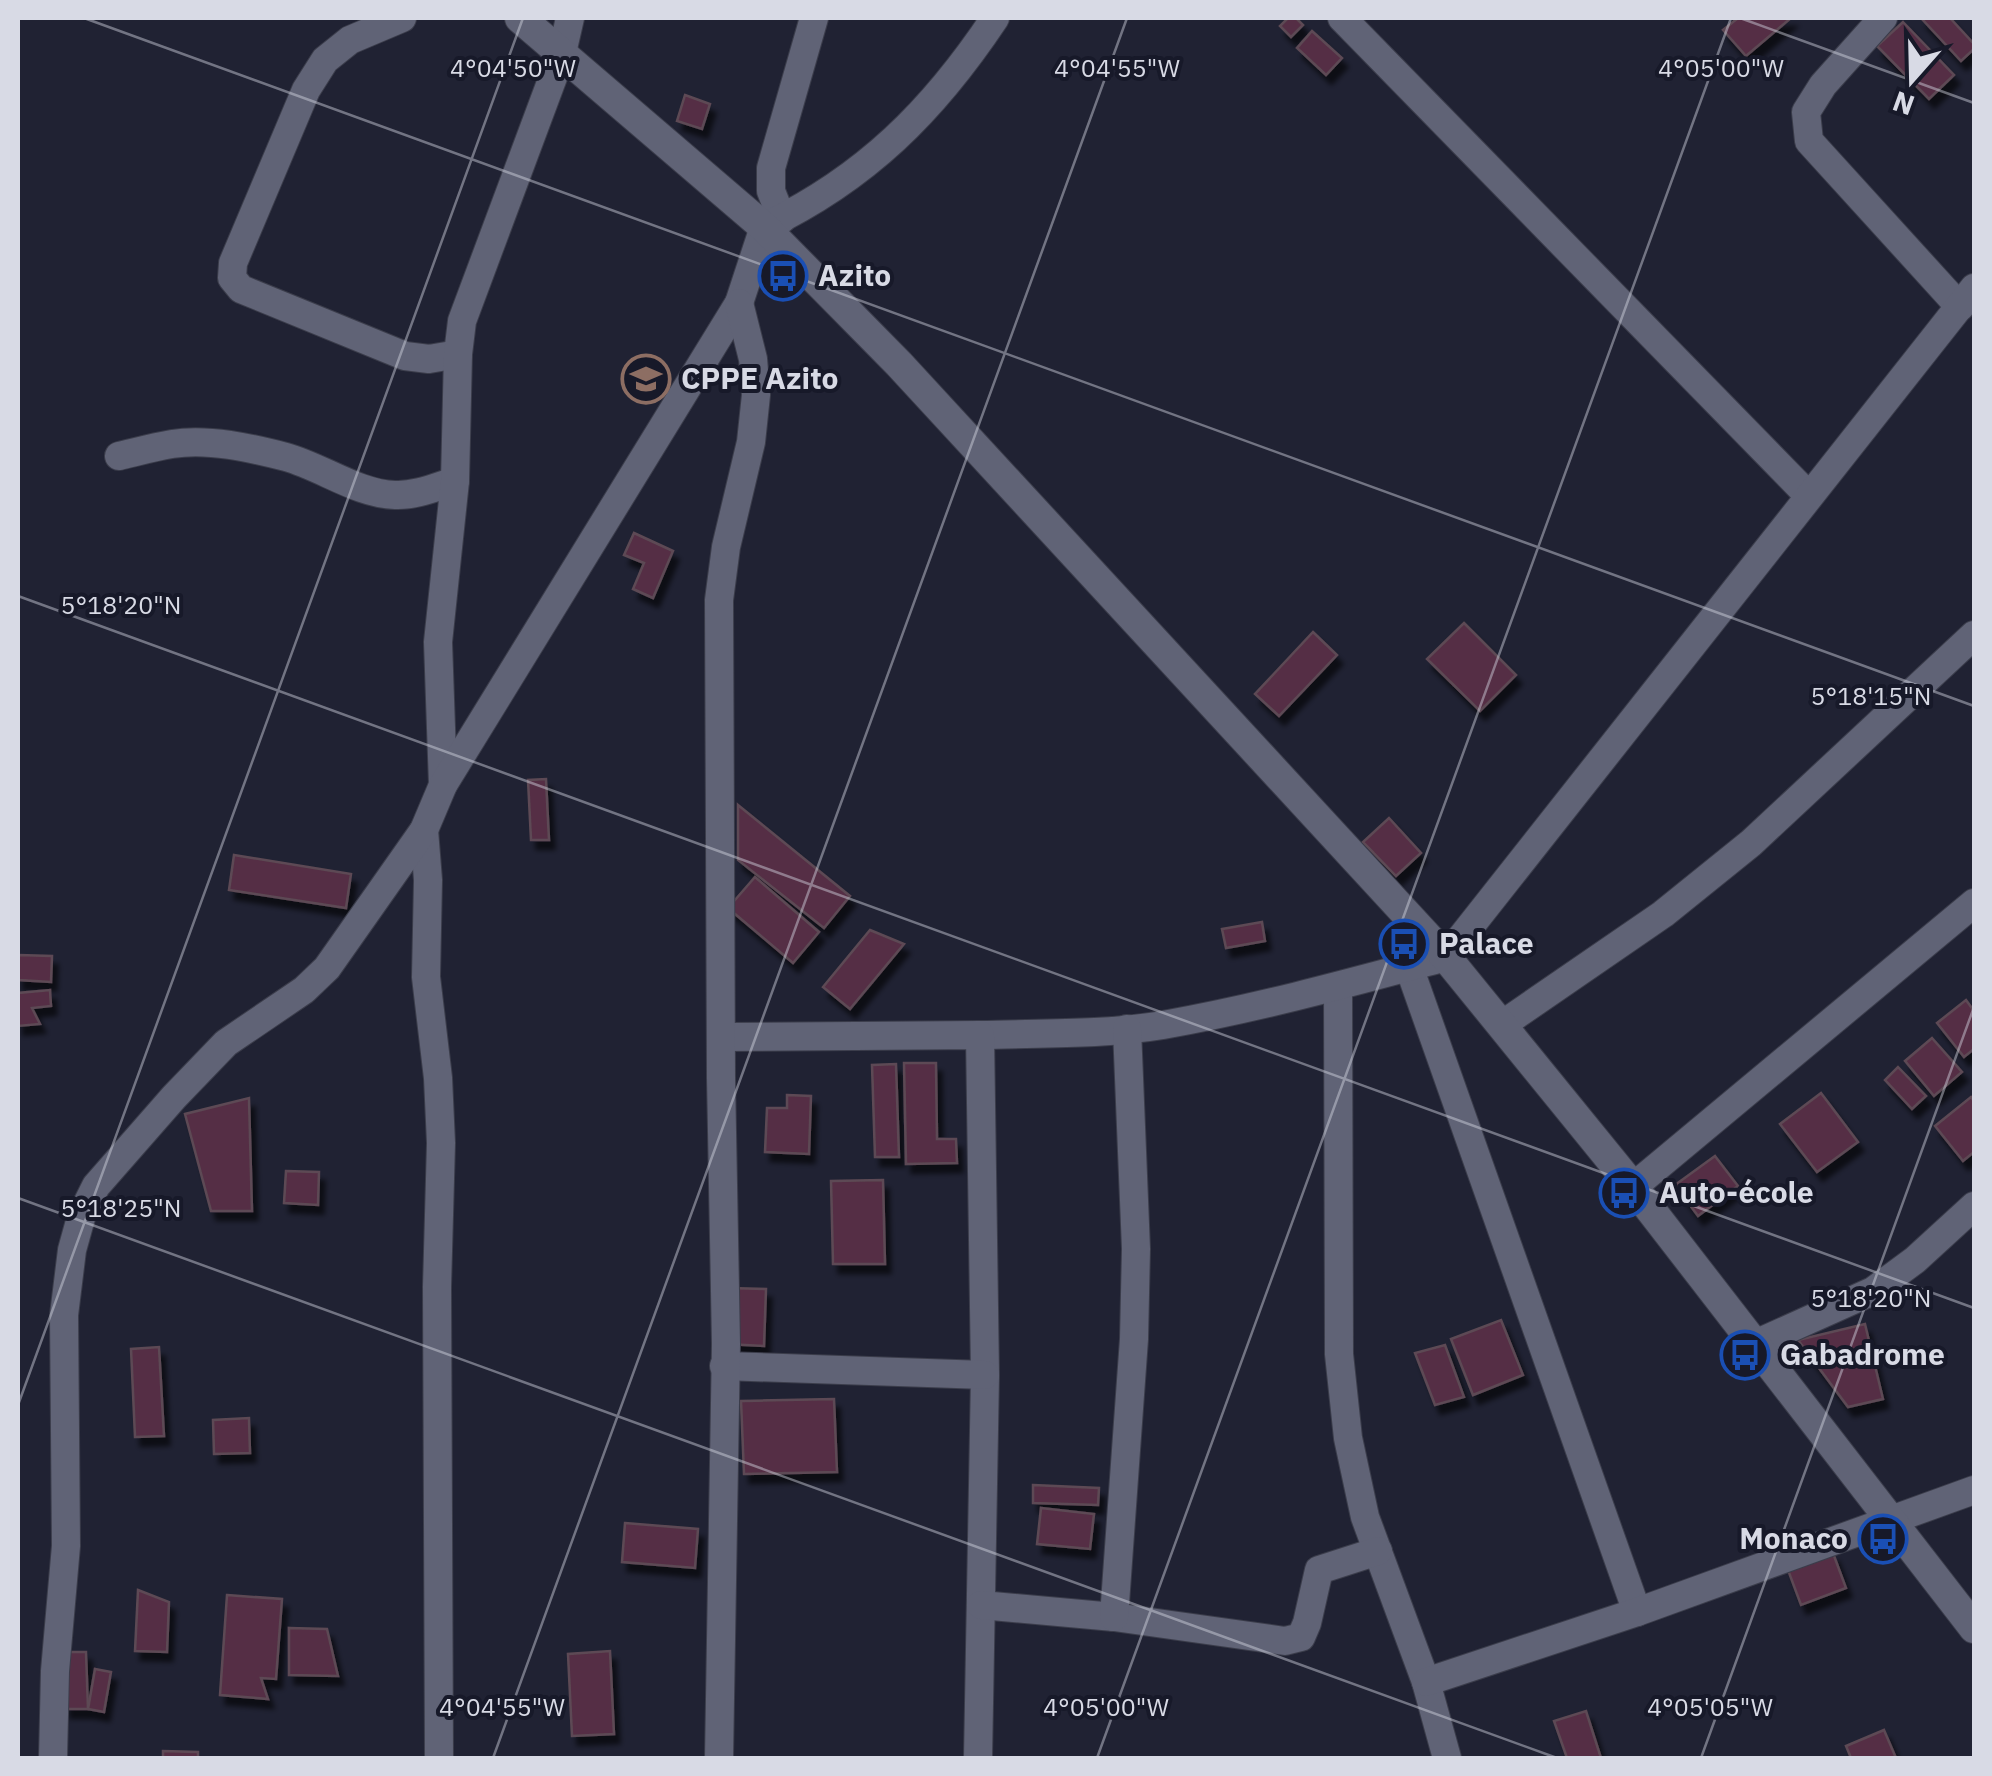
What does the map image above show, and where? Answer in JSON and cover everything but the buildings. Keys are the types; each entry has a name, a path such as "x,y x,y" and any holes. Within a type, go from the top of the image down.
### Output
{"street":[{"path":"402,18 350,40 325,60 306,90 232,263 232,278 242,289 405,356 430,359 458,354"},
{"path":"520,18 773,223 1446,957 1634,1187 1752,1345 1974,1628"},
{"path":"444,785 438,642 455,482 462,321 562,53 570,18"},
{"path":"53,1758 55,1670 66,1531 64,1315 72,1250 82,1214 96,1186 226,1043 304,990 327,968 424,830 444,785 739,303 773,223 771,168 814,18"},
{"path":"773,223 855,175 901,136 951,82 995,18"},
{"path":"1342,18 1809,496"},
{"path":"722,1037 980,1035 1127,1029 1338,987 1446,957 1967,298 1809,140 1806,112 1824,84 1883,18"},
{"path":"719,1758 724,1366 718,600 726,547 751,442 756,395 753,359 739,303"},
{"path":"119,456 174,443 209,443 318,466 368,489 392,495 414,494 455,482"},
{"path":"1503,1024 1663,914 1751,843 1974,635"},
{"path":"424,830 428,880 426,977 441,1142 437,1287 439,1758"},
{"path":"1634,1187 1974,903"},
{"path":"1409,967 1636,1612"},
{"path":"1338,987 1339,1354 1348,1438 1365,1517 1426,1682 1447,1758"},
{"path":"1114,1618 1134,1339 1136,1250 1127,1029"},
{"path":"978,1758 985,1375 980,1035"},
{"path":"1752,1345 1872,1291 1914,1260 1974,1206"},
{"path":"724,1366 985,1375"},
{"path":"1426,1682 1636,1612 1974,1490"},
{"path":"981,1606 1114,1618 1285,1641 1301,1638 1308,1623 1318,1570 1378,1551"}],"place":[{"name":"Azito","path":"783,276"},
{"name":"CPPE Azito","path":"646,379"},
{"name":"Palace","path":"1404,944"},
{"name":"Auto-école","path":"1624,1193"},
{"name":"Gabadrome","path":"1745,1355"},
{"name":"Monaco","path":"1883,1539"}]}
